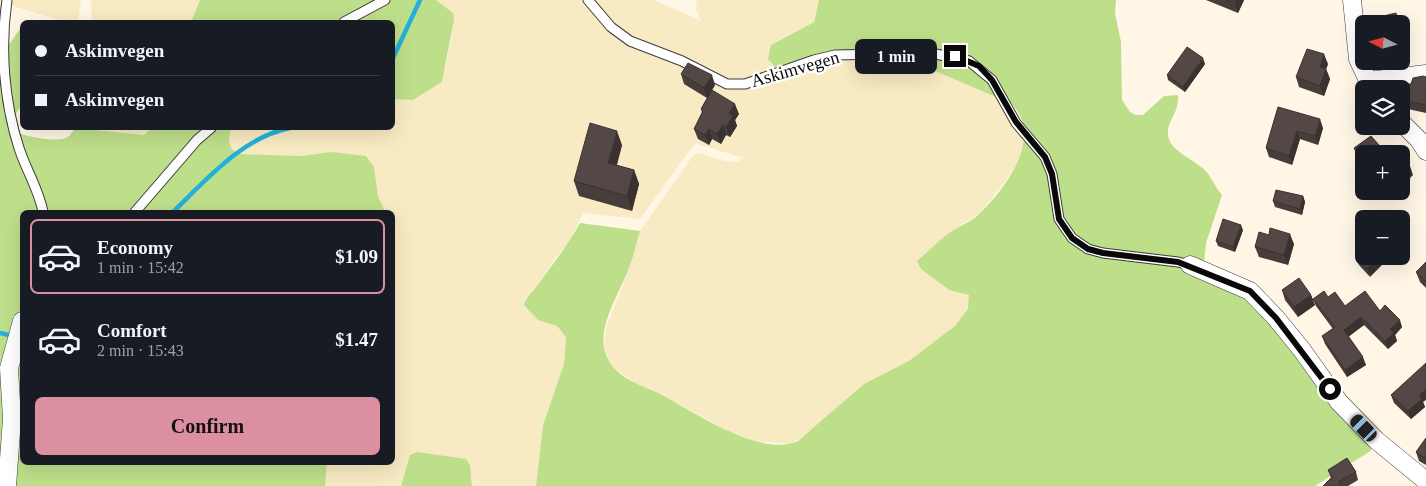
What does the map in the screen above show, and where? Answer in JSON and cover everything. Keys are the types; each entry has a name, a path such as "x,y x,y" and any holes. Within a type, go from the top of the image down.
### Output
{"street":[{"path":"1352,0 1358,59 1368,80"},
{"path":"1395,80 1426,74"},
{"path":"1410,131 1420,140 1426,151"},
{"name":"Askimvegen","path":"1190,265 1250,291 1276,318 1302,350 1339,402 1376,440 1426,481"},
{"path":"7,486 12,419 9,368 20,328"}],"lane":[{"path":"7,0 3,52 10,107 18,144 42,210"},
{"path":"348,20 385,0"},
{"name":"Askimvegen","path":"588,0 611,27 630,41 682,61 727,84 745,84 814,60 835,55 931,53 969,61 992,80 1016,122 1045,157 1052,174 1059,219 1072,238 1088,249 1103,253 1190,265"},
{"path":"137,210 197,140 209,130"}],"shaded area":[{"path":"0,0 81,0 78,20 58,20 0,2"},
{"path":"91,0 200,0 192,20 92,20"},
{"path":"436,0 654,0 701,21 696,9 697,0 819,0 814,22 777,41 798,67 823,53 837,52 914,62 1012,104 1022,114 1025,128 1022,149 1015,168 980,213 950,232 921,269 949,290 969,295 969,309 955,326 928,349 791,444 756,441 730,432 662,395 642,388 613,367 604,348 606,328 630,267 640,231 692,157 698,153 724,161 738,162 743,158 695,143 640,219 583,213 569,243 559,253 535,289 525,298 538,320 557,326 566,337 564,364 543,425 536,486 472,486 473,478 410,455 401,486 325,486 327,465 395,465 395,210 384,210 378,196 374,167 331,152 302,156 239,154 232,151 228,144 231,130 395,130 395,99 413,100 442,82 451,41 453,13"},
{"path":"99,130 149,130 144,135"}],"green space":[{"path":"200,0 436,0 453,13 454,19 442,82 413,100 395,99 395,20 192,20"},
{"path":"819,0 1116,0 1115,13 1121,42 1122,100 1130,112 1136,115 1143,115 1164,96 1178,95 1177,107 1168,130 1169,140 1176,149 1204,170 1222,195 1206,243 1204,264 1214,270 1249,281 1374,447 1315,486 536,486 543,425 564,364 566,337 557,326 538,320 524,305 560,255 580,223 640,231 631,263 605,327 604,348 612,366 631,381 664,396 711,422 748,439 766,444 783,445 798,441 864,384 909,361 955,326 968,309 969,295 949,290 921,269 917,261 949,233 976,217 1000,191 1017,162 1022,147 1024,132 1021,117 1012,104 914,62 837,52 823,53 798,68 777,69 768,59 771,45 814,22"},
{"path":"20,29 20,107 14,117 14,130 18,133 41,138 63,139 68,137 74,130 95,130 144,135 149,130 231,130 230,146 239,154 302,156 331,152 366,156 374,167 378,196 384,210 20,210 20,465 327,465 325,486 0,486 0,49 8,46"},
{"path":"417,452 466,459 470,465 472,486 401,486 410,455"}],"building":[{"path":"1187,47 1203,58 1183,87 1167,75"},
{"path":"1307,49 1324,54 1320,67 1326,69 1320,86 1296,77"},
{"path":"688,63 712,75 704,88 681,74"},
{"path":"1426,77 1426,105 1410,102 1410,84 1413,78"},
{"path":"712,90 735,104 729,113 733,116 726,127 723,125 717,134 709,129 705,135 694,129 703,111 701,109"},
{"path":"1278,107 1320,119 1315,136 1297,131 1289,156 1266,148"},
{"path":"590,123 617,131 608,163 634,170 627,196 574,181"},
{"path":"1371,136 1379,145 1358,145"},
{"path":"1276,190 1303,196 1300,209 1273,201"},
{"path":"1223,219 1241,225 1233,247 1216,241"},
{"path":"1270,228 1290,234 1284,255 1255,247 1259,232 1269,235"},
{"path":"1426,262 1426,281 1416,272"},
{"path":"1299,278 1311,295 1294,307 1282,290"},
{"path":"1324,291 1328,297 1335,292 1345,306 1365,291 1380,311 1385,305 1400,320 1390,329 1394,333 1385,341 1361,317 1344,330 1363,357 1345,370 1322,336 1335,327 1313,299"},
{"path":"1426,363 1426,389 1419,396 1422,399 1408,411 1391,395"},
{"path":"1426,438 1426,459 1416,452"},
{"path":"1347,458 1356,472 1338,482 1342,486 1323,486 1332,477 1328,470"}],"waterway":[{"path":"395,54 420,0"},
{"path":"175,210 226,161 257,140 283,130"},
{"path":"0,333 13,336"}],"route":[{"path":"955,56 979,66 992,80 1016,122 1045,157 1052,174 1059,219 1066,233 1088,249 1103,253 1190,265 1250,291 1276,318 1330,389"}]}
